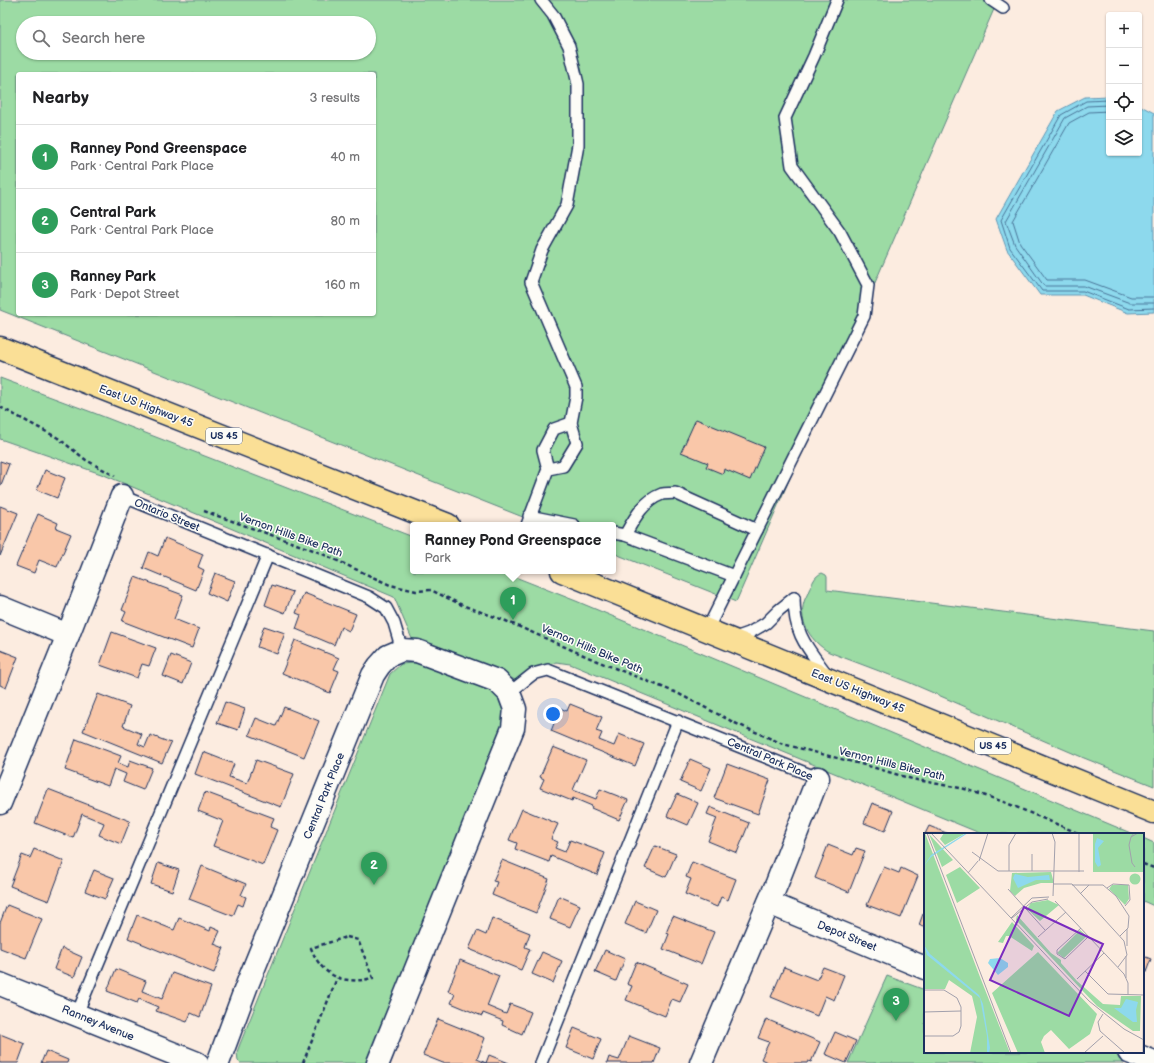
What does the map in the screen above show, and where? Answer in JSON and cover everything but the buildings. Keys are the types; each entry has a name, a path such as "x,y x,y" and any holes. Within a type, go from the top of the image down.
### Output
{"main road":[{"name":"East US Highway 45","path":"0,348 440,522"},
{"name":"East US Highway 45","path":"569,574 1154,812"}],"street":[{"name":"Ontario Street","path":"0,803 68,635 119,487"},
{"path":"0,607 68,635"},
{"path":"378,1063 513,728 515,709 509,693 497,681 417,651 402,650"},
{"name":"Central Park Place","path":"218,1063 247,984 373,675 388,656 402,650"},
{"name":"Central Park Place","path":"701,1063 769,903 818,778"},
{"name":"Depot Street","path":"769,903 924,968"},
{"name":"Ranney Avenue","path":"0,984 77,1014 164,1057 197,1063"},
{"path":"1132,1053 1151,1059"}],"lane":[{"path":"541,0 553,15 569,46 578,84 578,146 567,205 542,250 531,282 576,387 576,397 571,423 578,442 563,466 548,469"},
{"path":"707,630 864,316 868,285 840,232 792,166 785,118 814,56 837,0"},
{"path":"991,0 1003,8"},
{"path":"546,522 528,520 548,469 543,450 554,429 571,423"},
{"name":"Ontario Street","path":"119,487 268,556 369,597 386,608 394,623 402,650"},
{"path":"625,535 639,512 650,502 663,494 675,493 757,530"},
{"path":"616,534 625,535 734,576"},
{"path":"77,1014 268,556"},
{"path":"730,639 749,633 766,623 794,598 796,624 800,636 831,680"},
{"name":"Central Park Place","path":"509,693 533,674 548,670 818,778"},
{"path":"541,1063 678,721"}],"path":[{"path":"0,407 58,438 119,487"},
{"name":"Vernon Hills Bike Path","path":"202,510 316,551 390,585 416,591 431,590 597,661 677,693 735,723 784,744 912,779 965,789 1004,802 1078,833"},
{"path":"1144,864 1154,868"},
{"path":"347,937 358,940 373,978 362,981 347,981 337,978 322,967 315,958 311,948 347,937"},
{"path":"303,1063 337,978"}],"green space":[{"path":"0,0 998,0 736,602 616,554 616,522 535,522 0,310"},
{"path":"0,378 410,536 410,574 508,574 576,601 1131,833 980,833 570,664 556,662 518,681 412,639 394,597 104,475 0,439"},
{"path":"822,573 827,577 827,590 1154,631 1154,786 1084,758 908,682 829,652 812,637 803,617 805,599 814,580"},
{"path":"425,663 497,694 510,715 372,1063 240,1063 238,1061 237,1052 240,1044 390,674 401,664"},
{"path":"1144,838 1154,843 1154,906 1144,901"},
{"path":"887,976 924,990 924,1053 1112,1053 1117,1055 1125,1063 848,1063"}],"water":[{"path":"1106,96 1106,156 1142,156 1142,107 1154,113 1154,312 1128,313 1083,295 1040,295 1007,250 996,219 1058,111 1085,97"}],"place":[{"name":"Ranney Pond Greenspace","path":"513,620"},
{"name":"Central Park","path":"374,885"},
{"name":"Ranney Park","path":"896,1021"}]}
